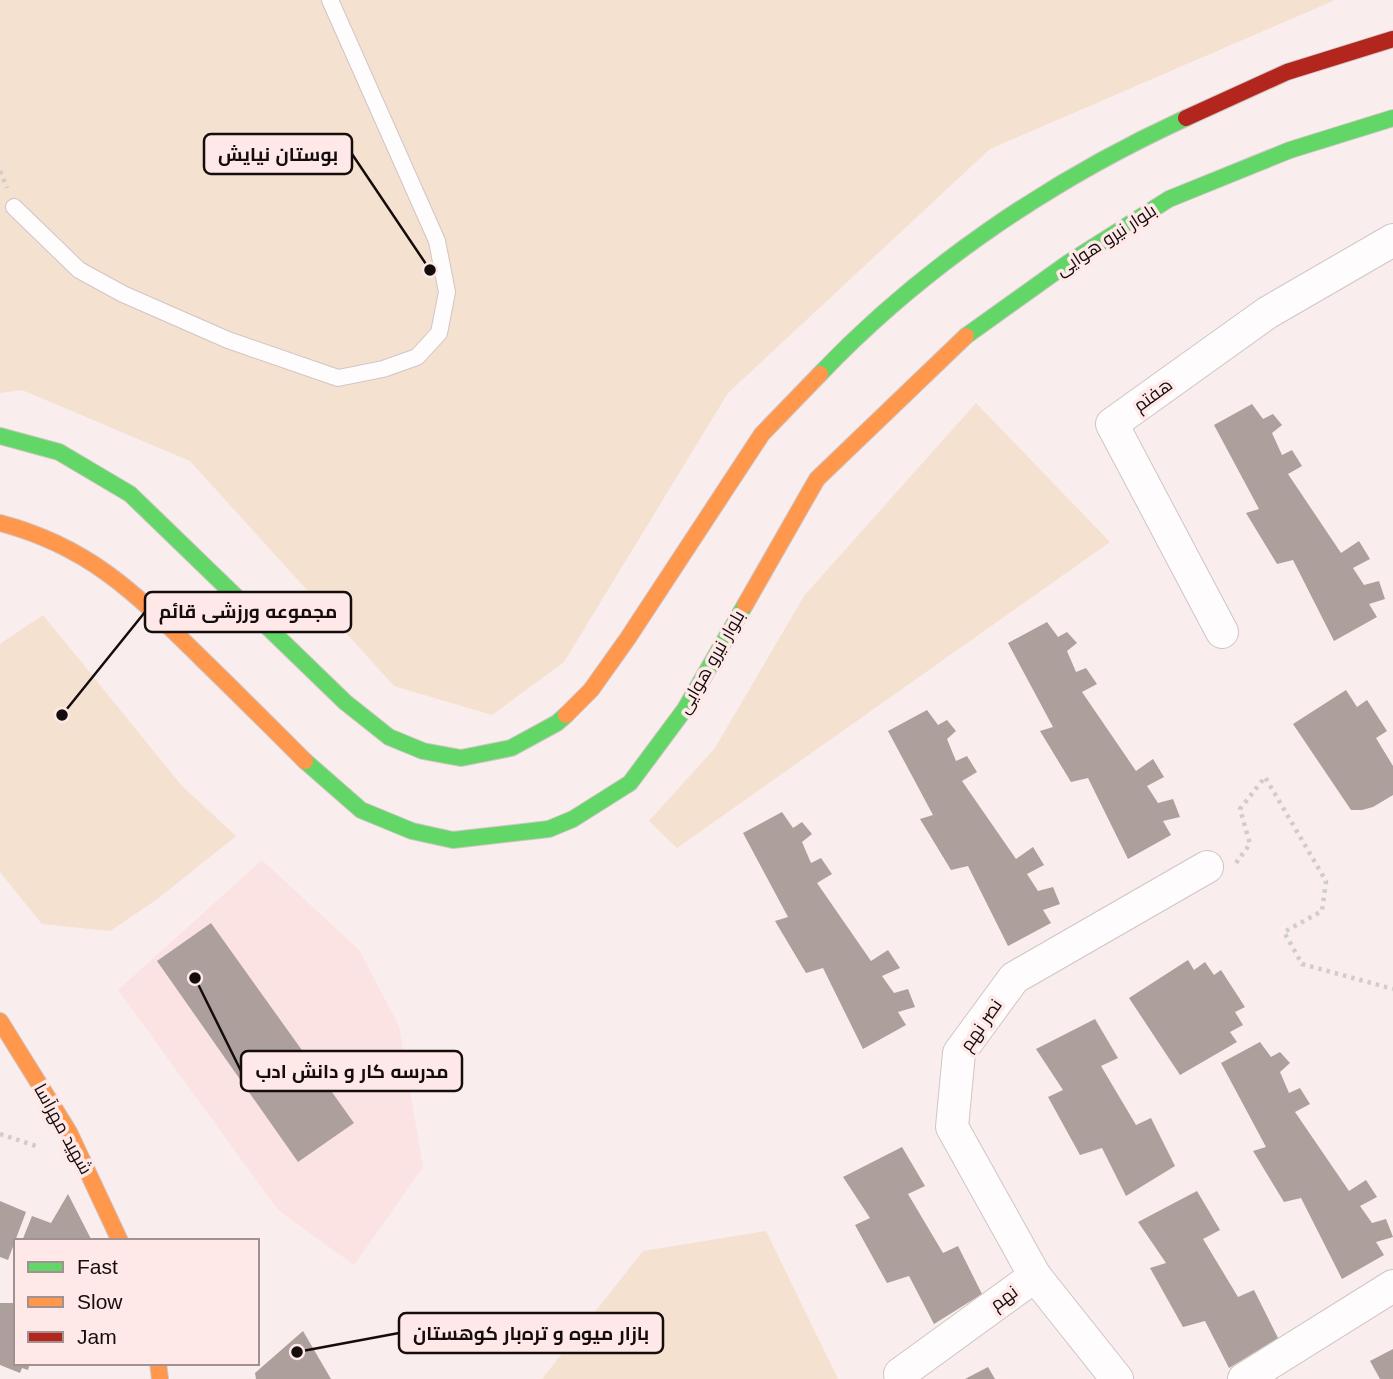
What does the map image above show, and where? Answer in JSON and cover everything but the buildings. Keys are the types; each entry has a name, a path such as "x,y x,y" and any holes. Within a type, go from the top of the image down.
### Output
{"main road":[{"path":"0,436 59,452 130,494 345,702 388,737 423,751 461,758 511,748 557,723 591,690 762,434 859,333 969,243 1124,147 1287,72 1393,39"},
{"name":"بلوار نیرو هوایی","path":"0,523 30,531 60,544 110,573 154,611 314,769 361,810 412,831 453,840 549,829 573,819 630,783 685,709 817,479 970,332 1068,263 1170,200 1290,150 1393,118"},
{"name":"شهید مهرآسا","path":"0,1021 69,1132 119,1239"}],"street":[{"name":"هفتم","path":"1222,632 1112,424 1267,313 1393,240"},
{"name":"نصر نهم","path":"1035,1276 952,1127 959,1053 1014,978 1207,867"},
{"name":"نهم","path":"900,1374 1035,1276 1117,1379"},
{"path":"1244,1379 1393,1286"}],"lane":[{"path":"14,206 79,270 123,294 228,340 338,378 383,369 417,357 439,332 447,292 437,241 330,0"}],"path":[{"path":"1207,867 1233,868 1250,844 1240,809 1265,777 1326,881 1322,912 1283,932 1302,964 1393,989"}],"shaded area":[{"path":"0,0 1333,1 990,149 728,393 564,662 492,715 394,686 190,461 22,390 0,393"},
{"path":"976,403 1110,542 677,848 649,821 715,748 804,596"},
{"path":"43,615 182,786 236,836 156,900 110,931 42,924 0,872 0,644"},
{"path":"262,860 359,950 399,1026 423,1167 354,1265 278,1210 118,990"},
{"path":"766,1231 838,1379 542,1379 643,1251"}],"traffic: fast":[{"path":"820,374 902,297 991,229 1086,169 1186,118"},
{"path":"966,336 1068,263 1169,199 1290,150 1393,118"},
{"path":"0,436 59,452 130,494 345,702 389,737 423,751 461,758 511,748 557,723 566,715"},
{"path":"305,761 361,810 412,831 453,840 549,829 573,819 630,783 685,709 745,605"}],"traffic: slow":[{"path":"745,605 817,479 966,336"},
{"path":"566,715 591,690 628,638 762,434 820,374"},
{"path":"0,523 61,545 111,576 156,614 305,761"},
{"path":"0,1021 69,1132 119,1239"},
{"path":"158,1365 160,1379"}],"traffic: jam":[{"path":"1186,118 1287,72 1393,39"}],"place":[{"name":"بوستان نیایش","path":"430,270"},
{"name":"مجموعه ورزشی قائم","path":"62,715"},
{"name":"مدرسه کار و دانش ادب","path":"195,978"},
{"name":"بازار میوه و تره‌بار کوهستان","path":"297,1352"}]}
